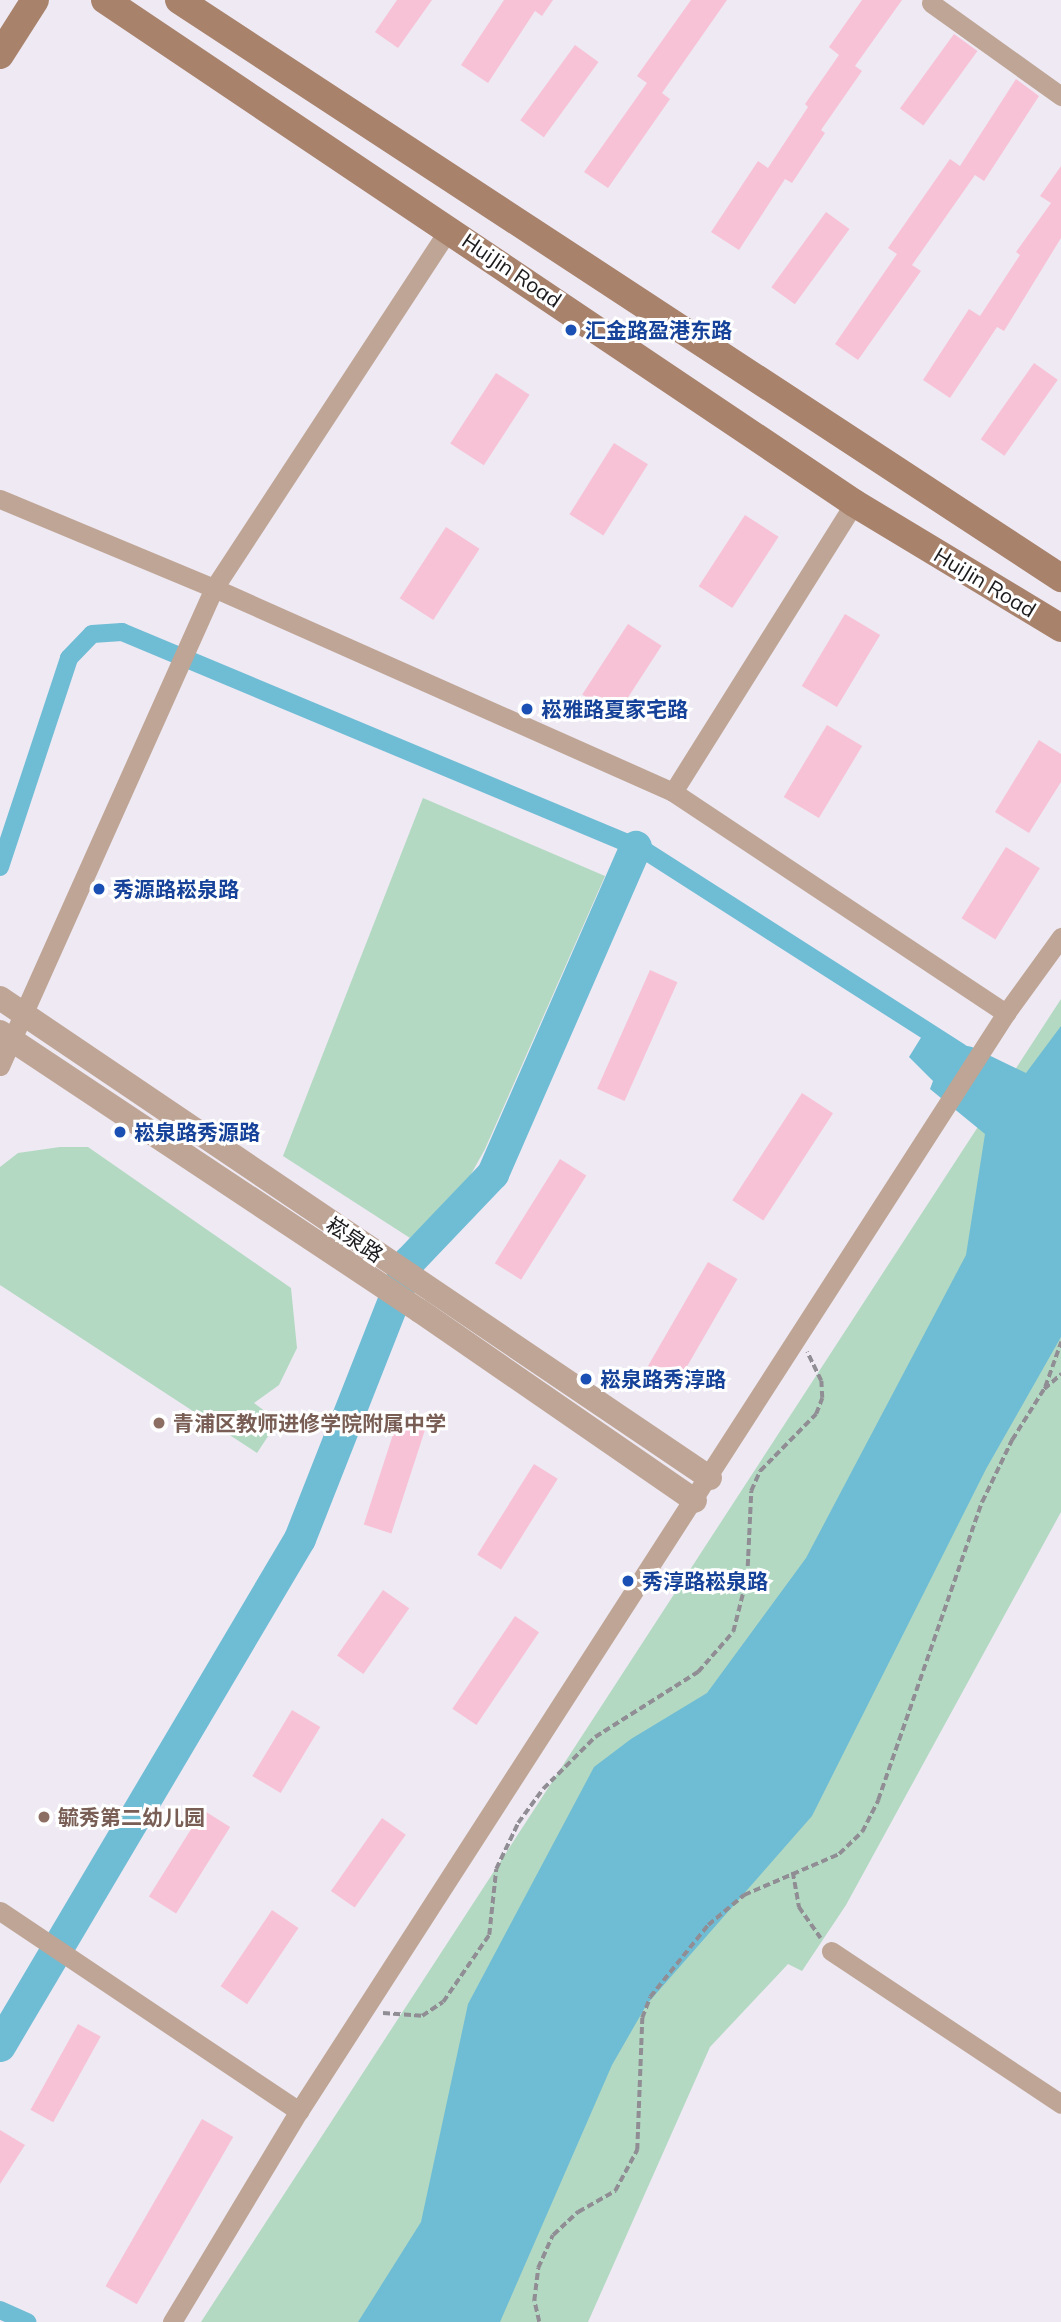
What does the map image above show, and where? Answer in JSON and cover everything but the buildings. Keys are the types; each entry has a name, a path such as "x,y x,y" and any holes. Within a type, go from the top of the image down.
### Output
{"main road":[{"path":"0,55 35,0"},
{"name":"HuiJin Road","path":"105,0 450,228 854,503 1061,628"},
{"name":"HuiJin Road","path":"179,0 1061,578"}],"street":[{"path":"930,2 1061,96"},
{"path":"0,1066 6,1036 22,1013 214,587 450,228"},
{"path":"0,499 214,587 673,792 1006,1013"},
{"path":"673,792 854,503"},
{"path":"172,2322 299,2111 710,1478 986,1049 1006,1013 1061,937"},
{"name":"崧泉路","path":"0,998 379,1270"},
{"name":"崧泉路","path":"6,1036 710,1478"},
{"name":"崧泉路","path":"424,1299 695,1501"},
{"path":"0,1911 299,2111"},
{"path":"831,1951 1061,2104"}],"path":[{"path":"365,2009 404,2017 422,2016 443,2002 489,1935 496,1869 518,1823 543,1789 595,1737 698,1672 733,1632 747,1577 751,1491 760,1471 816,1414 822,1398 813,1360 797,1340"},
{"path":"539,2322 534,2301 538,2268 553,2235 578,2212 615,2191 634,2160 642,2018 650,1997 708,1925 744,1895 839,1854 862,1832 878,1800 982,1502 1044,1389 1061,1342"},
{"path":"1044,1389 1061,1374"},
{"path":"793,1872 799,1907 831,1951"}],"green space":[{"path":"423,798 605,876 485,1149 465,1185 410,1238 283,1156"},
{"path":"1061,999 1061,1512 846,1905 802,1971 788,1964 710,2047 588,2322 201,2322"},
{"path":"60,1147 88,1147 291,1288 297,1348 279,1385 254,1403 278,1421 257,1453 0,1285 0,1167 18,1153"}],"water":[{"path":"1061,1026 1061,1337 986,1469 812,1816 647,2004 612,2065 500,2322 358,2322 421,2222 468,2004 594,1767 631,1739 707,1693 806,1558 966,1255 985,1134 930,1089 933,1081 909,1057 922,1036 972,1047 1026,1073"}],"waterway":[{"path":"0,867 69,658 92,634 122,632 644,850 960,1052"},
{"path":"0,2046 300,1539 409,1262 493,1174 636,847"},
{"path":"0,2310 27,2322"}],"place":[{"name":"汇金路盈港东路","path":"571,330"},
{"name":"崧雅路夏家宅路","path":"527,709"},
{"name":"秀源路崧泉路","path":"99,889"},
{"name":"崧泉路秀源路","path":"120,1132"},
{"name":"崧泉路秀淳路","path":"586,1379"},
{"name":"青浦区教师进修学院附属中学","path":"159,1423"},
{"name":"秀淳路崧泉路","path":"628,1581"},
{"name":"毓秀第二幼儿园","path":"44,1817"}]}
